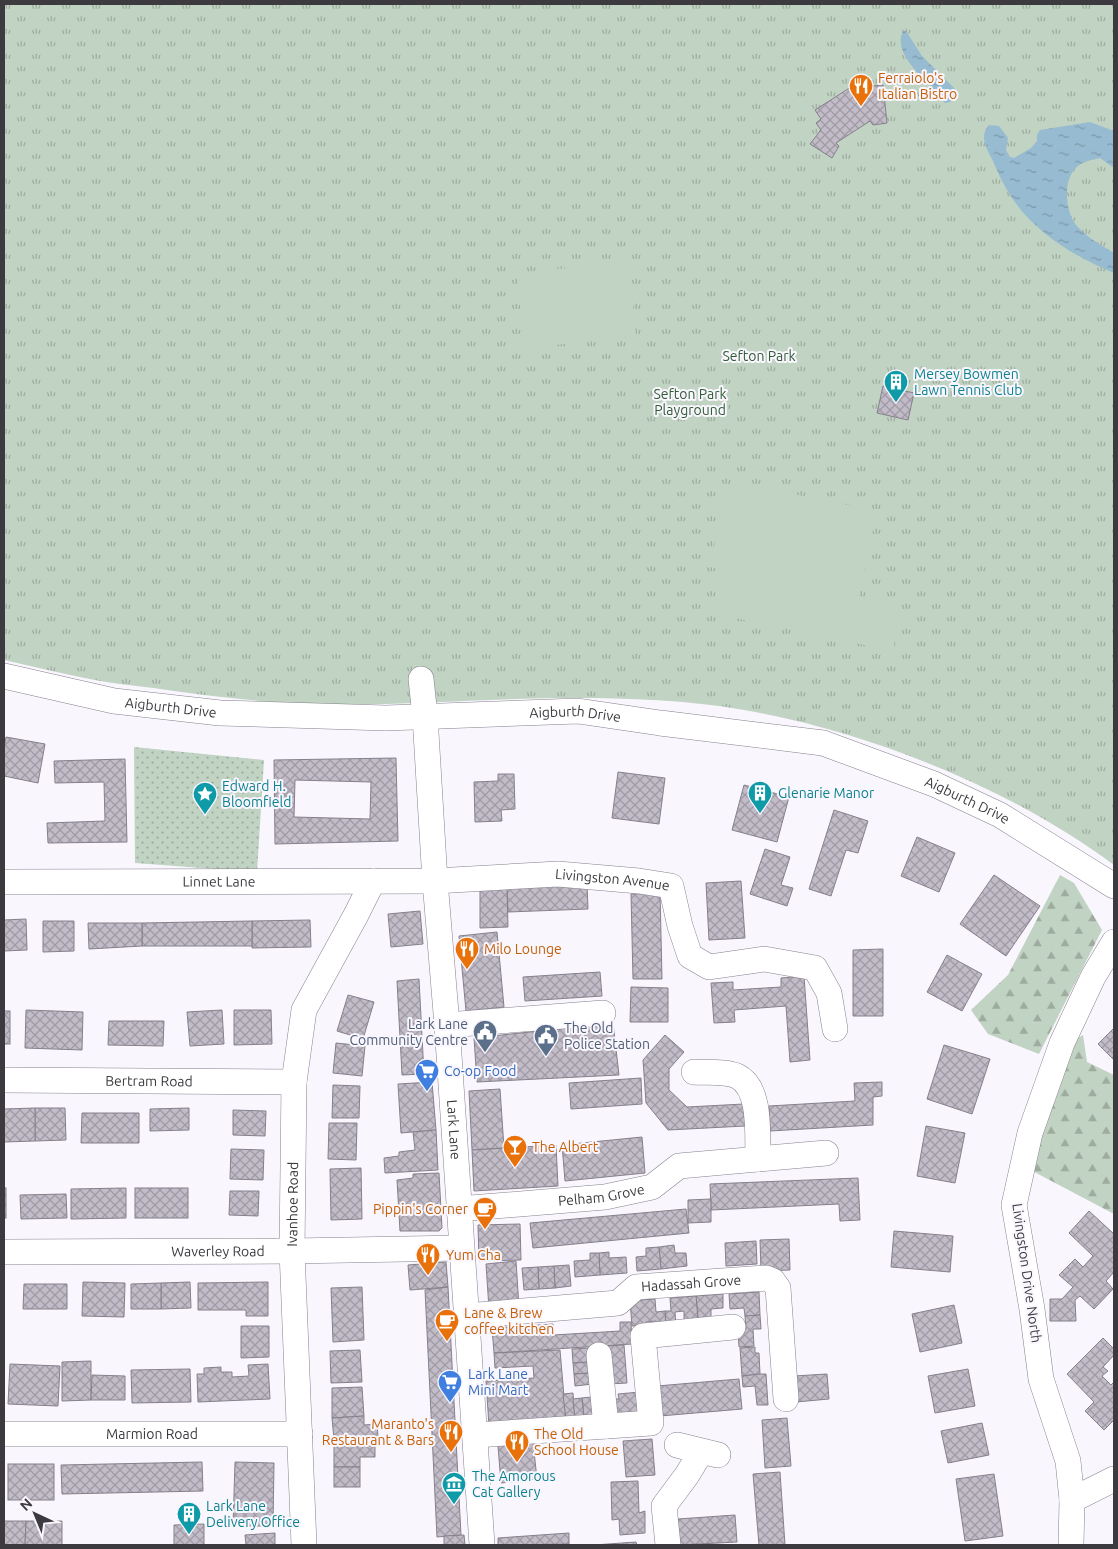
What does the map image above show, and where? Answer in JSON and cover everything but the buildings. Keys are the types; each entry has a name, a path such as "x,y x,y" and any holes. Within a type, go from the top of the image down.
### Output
{"street":[{"name":"Aigburth Drive","path":"4,676 114,701 220,713 386,718 578,711 823,743 934,784 1000,815 1114,886"},
{"name":"Lark Lane","path":"421,679 447,1025 466,1316 476,1436 486,1518 482,1545"},
{"name":"Livingston Avenue","path":"435,881 558,874 640,881 671,886 680,926 690,956 709,967 764,959 815,968 828,993 835,1029"},
{"name":"Ivanhoe Road","path":"304,1545 292,1251 294,1082 304,1010 373,881"},
{"name":"Linnet Lane","path":"4,882 435,881"},
{"name":"Livingston Drive North","path":"1071,1545 1072,1500 1068,1461 1041,1379 1032,1308 1014,1205 1030,1133 1062,1043 1093,977 1114,942"},
{"path":"447,1025 603,1013"},
{"path":"694,1072 736,1076 746,1083 756,1102 758,1159"},
{"name":"Bertram Road","path":"4,1080 294,1082"},
{"name":"Pelham Grove","path":"458,1209 605,1197 652,1187 679,1166 826,1153"},
{"name":"Waverley Road","path":"4,1252 292,1251 461,1248"},
{"name":"Hadassah Grove","path":"466,1316 618,1303 636,1287 766,1278 773,1281 778,1288 786,1399"},
{"path":"476,1436 651,1423 643,1336 733,1327"},
{"path":"599,1356 606,1426"},
{"name":"Marmion Road","path":"4,1434 300,1434"},
{"path":"668,1545 664,1506 687,1475 710,1453 676,1445"},
{"path":"1072,1500 1114,1479"}],"green space":[{"name":"Sefton Park","path":"4,4 1114,4 1114,865 1074,837 1031,812 985,788 938,767 841,733 744,710 680,702 593,698 537,698 395,704 275,702 109,682 4,660"},
{"path":"629,262 636,337 524,348 517,273"},
{"path":"734,482 877,511 859,598 901,607 893,651 711,613 721,570 710,567 724,493"},
{"path":"134,747 264,760 257,872 135,863"},
{"path":"1060,875 1074,883 1102,930 1039,1054 988,1034 971,1010 1008,975"},
{"path":"1083,1035 1087,1062 1114,1075 1114,1214 1023,1166 1059,1049"}],"water":[{"path":"903,31 906,31 922,56 955,89 955,97 951,102 945,103 910,64 902,48 901,39"},
{"path":"1090,122 1114,131 1114,168 1100,158 1078,166 1069,179 1067,186 1069,211 1076,225 1084,233 1114,253 1114,273 1068,250 1040,229 1028,217 1005,186 984,142 984,133 989,125 999,126 1008,138 1006,150 1010,157 1014,158 1031,148 1037,141 1037,135 1040,130"}],"place":[{"name":"Ferraiolo's Italian Bistro","path":"861,107"},
{"name":"Mersey Bowmen Lawn Tennis Club","path":"896,403"},
{"name":"Glenarie Manor","path":"760,814"},
{"name":"Edward H. Bloomfield","path":"205,815"},
{"name":"Milo Lounge","path":"467,970"},
{"name":"Lark Lane Community Centre","path":"485,1053"},
{"name":"The Old Police Station","path":"546,1057"},
{"name":"Co-op Food","path":"427,1092"},
{"name":"The Albert","path":"515,1168"},
{"name":"Pippin's Corner","path":"485,1230"},
{"name":"Yum Cha","path":"428,1276"},
{"name":"Lane & Brew coffee kitchen","path":"447,1342"},
{"name":"Lark Lane Mini Mart","path":"450,1403"},
{"name":"Maranto's Restaurant & Bars","path":"451,1453"},
{"name":"The Old School House","path":"517,1463"},
{"name":"The Amorous Cat Gallery","path":"454,1505"},
{"name":"Lark Lane Delivery Office","path":"189,1535"}],"park label":[{"name":"Sefton Park Playground","path":"690,402"}]}
